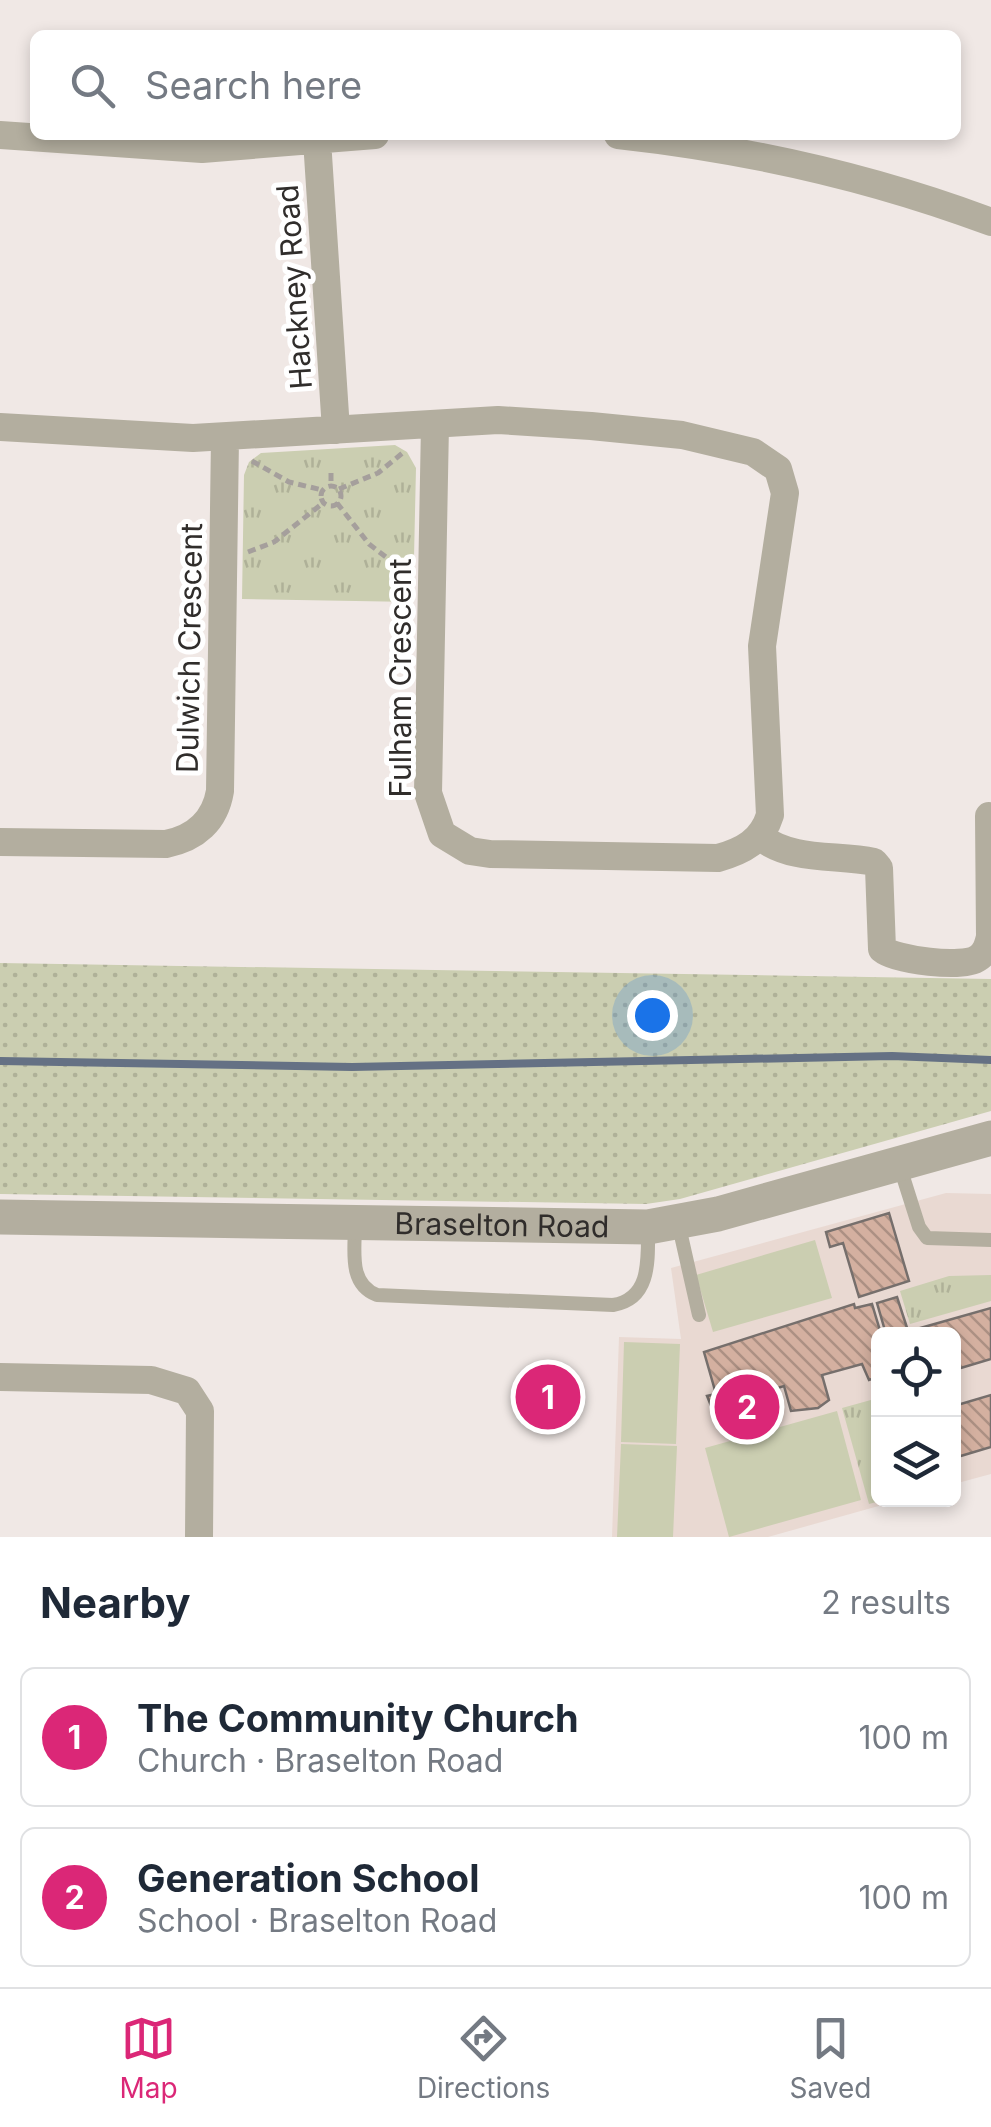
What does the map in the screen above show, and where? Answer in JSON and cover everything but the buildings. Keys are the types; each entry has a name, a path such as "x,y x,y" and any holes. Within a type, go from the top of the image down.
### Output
{"street":[{"path":"0,135 30,137"},
{"path":"72,140 202,149 317,140"},
{"name":"Hackney Road","path":"317,140 336,430"},
{"path":"649,140 788,162 906,193 991,222"},
{"path":"0,427 225,438 498,420 682,436 753,452 778,469 785,493 762,646 770,815 760,837 783,851 874,862 879,868 882,948 897,959 968,962 982,954 990,937 989,816"},
{"name":"Fulham Crescent","path":"432,425 428,794 442,834 470,851 490,854 718,858 737,853 760,837"},
{"name":"Dulwich Crescent","path":"0,842 166,844 190,837 210,819 220,790 225,438"},
{"name":"Braselton Road","path":"0,1217 663,1225 991,1138"},
{"path":"0,1377 150,1380 187,1390 200,1411 199,1537"}],"lane":[{"path":"898,1164 919,1227 927,1238 943,1242 991,1240"},
{"path":"355,1223 357,1278 367,1291 376,1295 613,1305 634,1299 639,1292 663,1225"},
{"path":"663,1225 700,1315"}],"path":[{"path":"225,438 264,470 322,490 331,486 339,489 392,465 432,425"},
{"path":"331,473 331,486"},
{"path":"339,489 337,503 386,560 406,572 432,572"},
{"path":"322,490 323,503"},
{"path":"224,552 260,550 288,534 323,503 337,503"}],"shaded area":[{"path":"946,1193 991,1194 991,1474 961,1482 961,1327 871,1327 871,1507 875,1507 768,1537 612,1537 619,1337 681,1339 671,1268"}],"green space":[{"path":"395,445 407,452 416,468 413,602 242,599 244,475 249,462 261,453"},
{"path":"0,963 991,979 991,1111 680,1199 646,1204 0,1194"},
{"path":"815,1240 832,1298 713,1332 696,1275"},
{"path":"991,1275 991,1301 910,1324 900,1291 949,1276"},
{"path":"624,1342 680,1344 676,1444 621,1442"},
{"path":"871,1400 871,1503 869,1504 842,1408"},
{"path":"837,1411 861,1500 729,1537 705,1448"},
{"path":"621,1444 677,1446 673,1537 617,1537"}],"waterway":[{"path":"0,1061 352,1067 892,1056 991,1060"}],"place":[{"name":"The Community Church","path":"548,1397"},
{"name":"Generation School","path":"747,1407"}]}
